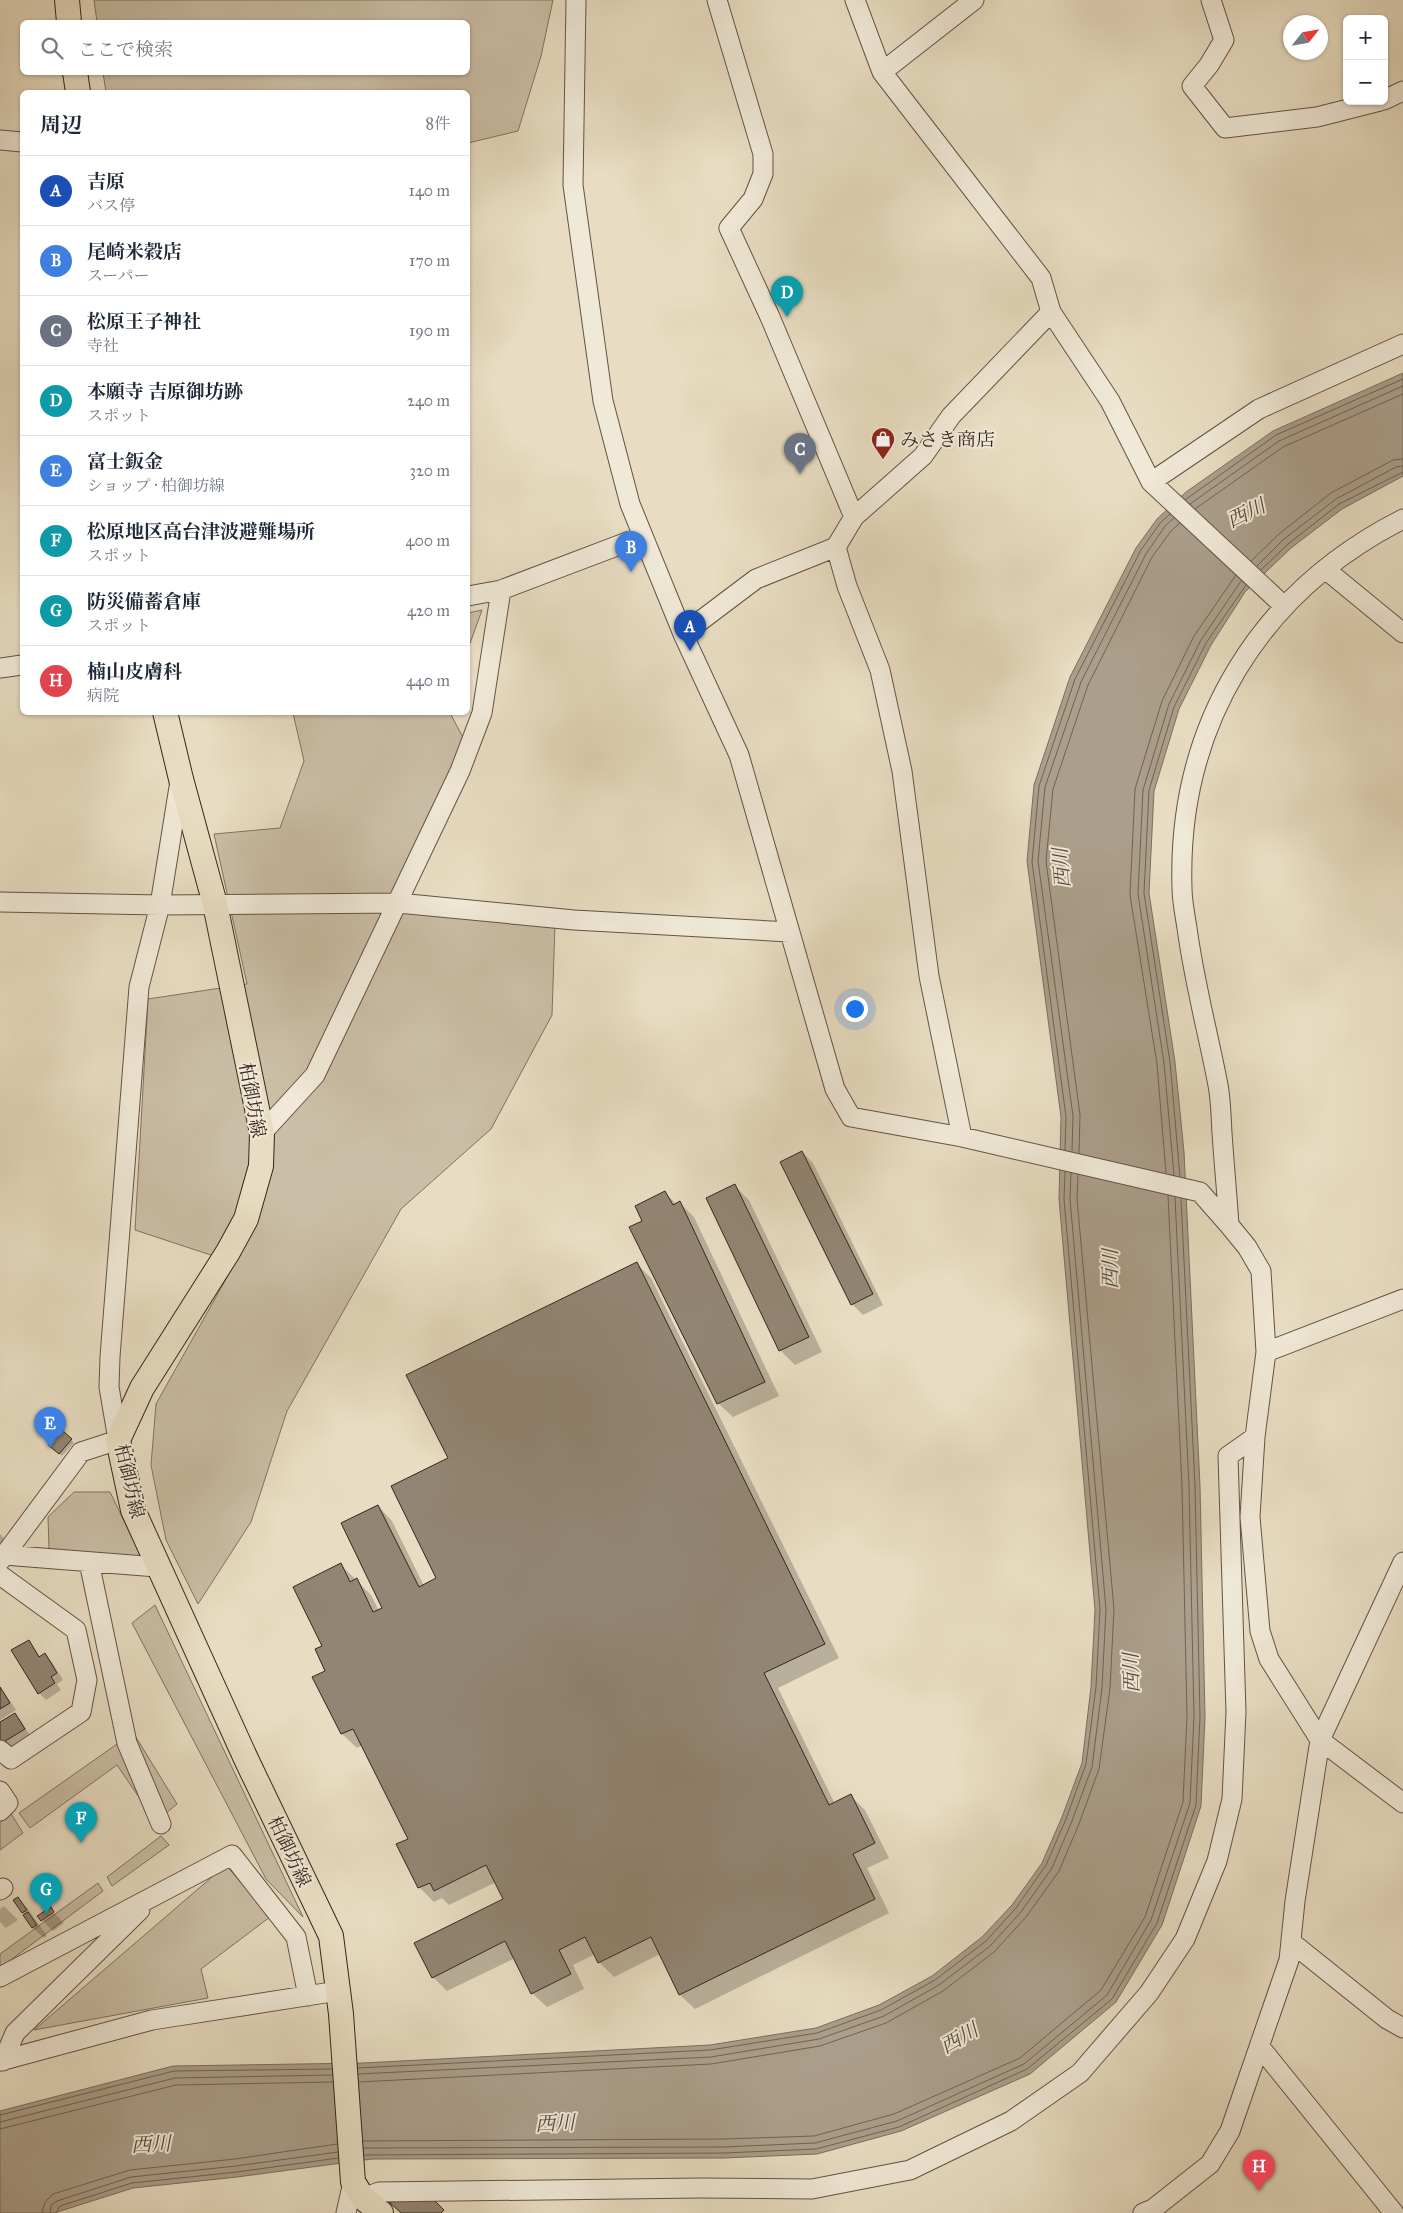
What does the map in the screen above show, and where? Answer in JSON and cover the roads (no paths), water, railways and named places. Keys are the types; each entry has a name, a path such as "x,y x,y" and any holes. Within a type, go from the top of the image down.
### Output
{"main road":[{"path":"67,0 70,20"},
{"path":"75,75 78,90"},
{"name":"柏御坊線","path":"166,715 215,904 262,1133 262,1166 246,1219 228,1252 142,1388 118,1440 133,1510 330,1936 342,2014 354,2198"},
{"path":"354,2198 381,2213"}],"street":[{"path":"576,0 573,185 604,401 630,504 683,634 739,756 835,1090 852,1116 962,1136 1200,1192 1247,1247 1261,1271 1266,1352 1255,1437 1250,1517 1260,1631 1269,1659 1320,1740 1403,1802"},
{"path":"717,0 763,154 763,174 753,199 729,228 770,317 854,517"},
{"path":"855,0 882,72 1041,278 1051,312 1110,401 1156,487 1284,606"},
{"path":"882,72 974,0"},
{"path":"1211,0 1224,40 1209,66 1192,86 1225,128 1317,117 1364,105"},
{"path":"1388,99 1403,91"},
{"path":"0,140 20,142"},
{"path":"683,634 756,579 836,547 854,517 923,456 951,416 1051,312"},
{"path":"1156,487 1258,409 1403,344"},
{"path":"1229,1225 1218,1088 1191,956 1182,890 1184,824 1194,773 1214,712 1240,663 1258,636 1284,606 1325,569 1353,547 1403,519"},
{"path":"470,596 501,590 643,536"},
{"path":"836,547 847,586 880,670 902,771 930,976 962,1136"},
{"path":"1325,569 1403,633"},
{"path":"262,1133 315,1075 460,772 482,713 501,590"},
{"path":"0,668 20,665"},
{"path":"2,1558 81,1452 118,1440 109,1387 110,1357 139,987 160,905 181,779"},
{"path":"0,902 160,905 398,903 574,920 789,932"},
{"path":"1266,1352 1403,1299"},
{"path":"354,2198 379,2192 699,2188 812,2189 910,2170 1011,2121 1080,2073 1149,1993 1186,1939 1217,1861 1232,1799 1236,1712 1228,1456 1255,1437"},
{"path":"2,1558 158,1567"},
{"path":"89,1562 127,1743 161,1824"},
{"path":"1142,2213 1153,2209 1210,2164 1230,2131 1289,1960 1295,1901 1320,1740 1403,1562"},
{"path":"0,1575 76,1630 87,1680 81,1712 12,1759 0,1750"},
{"path":"0,1791 8,1803 0,1811"},
{"path":"0,1977 232,1855 296,1937 308,1996"},
{"path":"1,2061 15,2033 155,1896"},
{"path":"1291,1942 1387,2019 1403,2028"},
{"path":"1,2061 152,2020 338,1991"},
{"path":"1260,2047 1394,2213"}],"water":[{"name":"西川","path":"1403,373 1403,476 1342,509 1291,548 1245,592 1211,645 1179,709 1154,791 1149,893 1175,1062 1184,1152 1200,1486 1205,1717 1201,1806 1162,1925 1116,2002 1030,2074 901,2131 817,2154 724,2158 372,2159 237,2177 133,2188 54,2213 0,2213 0,2111 173,2066 363,2063 710,2045 816,2028 879,2005 932,1976 982,1937 1012,1905 1042,1863 1082,1763 1091,1687 1095,1610 1059,1199 1061,1117 1027,861 1034,785 1070,677 1136,548 1157,519 1186,492 1273,431"}],"place":[{"name":"本願寺 吉原御坊跡","path":"787,317"},
{"name":"みさき商店","path":"883,460"},
{"name":"松原王子神社","path":"800,474"},
{"name":"尾崎米穀店","path":"631,572"},
{"name":"吉原","path":"690,651"},
{"name":"富士鈑金","path":"50,1448"},
{"name":"松原地区高台津波避難場所","path":"81,1843"},
{"name":"防災備蓄倉庫","path":"46,1914"},
{"name":"楠山皮膚科","path":"1259,2191"}]}
